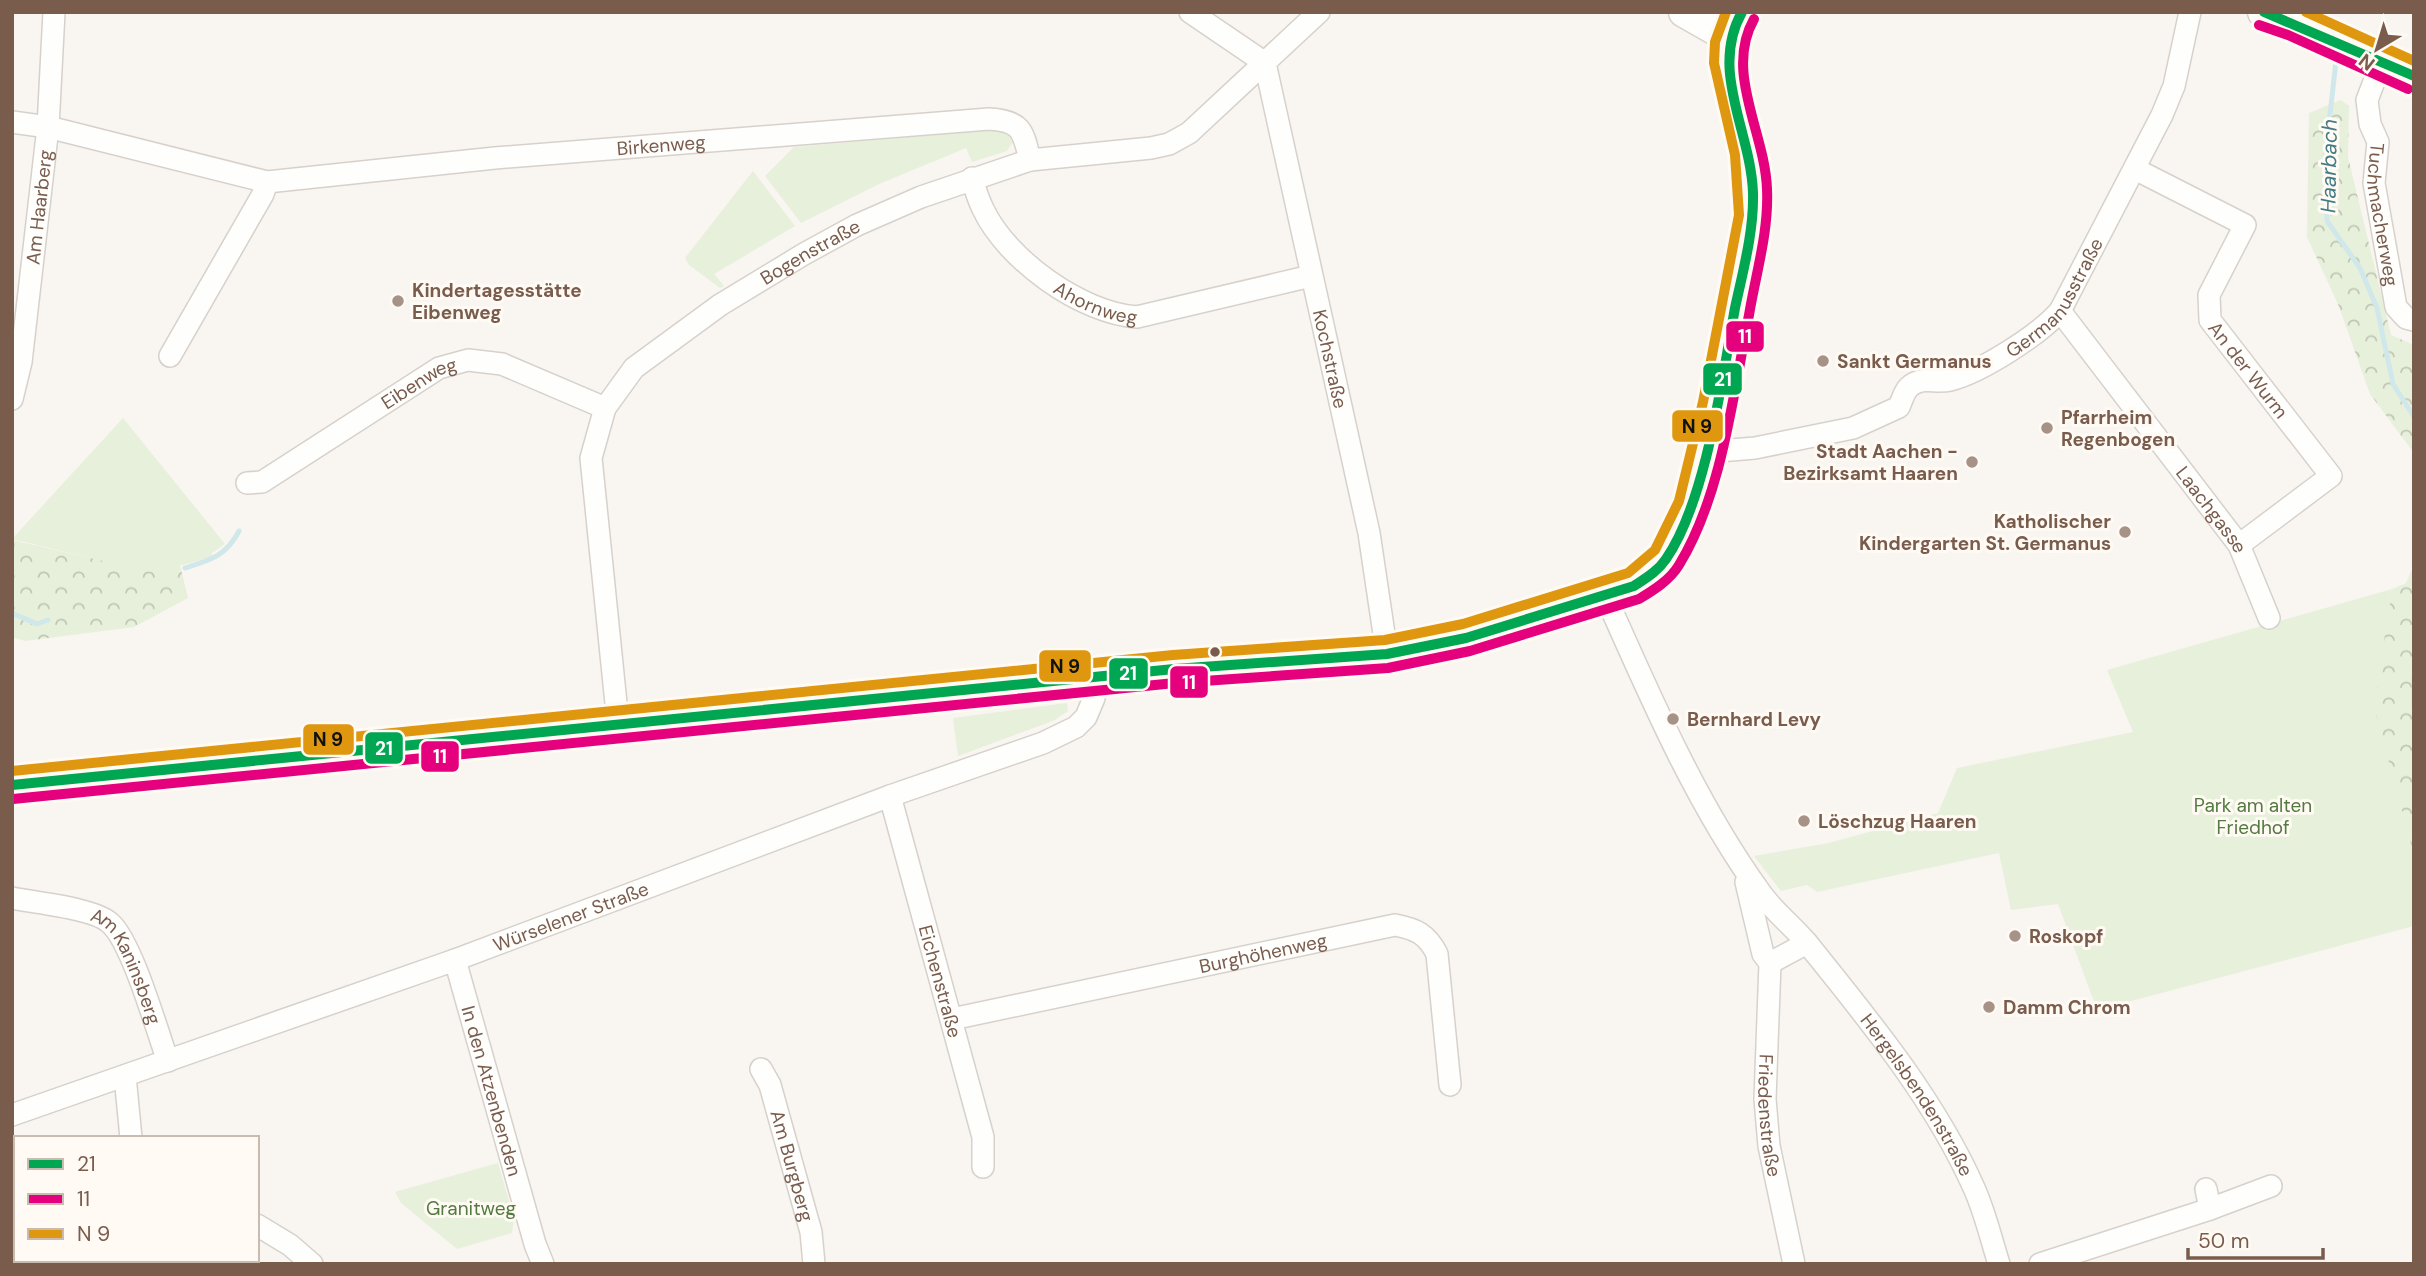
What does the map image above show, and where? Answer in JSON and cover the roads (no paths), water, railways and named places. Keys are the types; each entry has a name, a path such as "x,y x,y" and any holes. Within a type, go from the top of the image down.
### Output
{"main road":[{"path":"12,785 1196,667 1387,654 1466,638 1642,582 1667,558 1692,506 1707,452 1753,216 1755,187 1727,64 1735,24 1685,12"},
{"path":"2263,12 2414,76"}],"street":[{"name":"Am Haarberg","path":"12,399 21,362 48,127 54,12"},
{"path":"1190,12 1265,63"},
{"name":"Bogenstraße","path":"618,723 591,458 605,408 634,368 677,334 765,277 857,225 972,178 1030,160 1120,153 1169,144 1189,133 1319,12"},
{"name":"Germanusstraße","path":"1707,452 1755,448 1853,428 1899,407 1906,389 1926,378 1948,381 2025,342 2046,328 2060,311 2135,169 2174,86 2190,12"},
{"name":"Tuchmacherweg","path":"2382,61 2367,100 2370,124 2378,142 2374,183 2396,307 2406,318 2414,320"},
{"name":"Kochstraße","path":"1265,63 1369,533 1387,654"},
{"name":"Birkenweg","path":"12,122 48,127 267,182 486,159 989,118 1008,120 1023,132 1030,160"},
{"name":"An der Wurm","path":"2135,169 2245,225 2209,295 2210,320 2332,476 2239,545"},
{"name":"Ahornweg","path":"972,178 984,211 1011,247 1051,283 1111,314 1137,317 1311,276"},
{"path":"170,356 264,194 267,182"},
{"name":"Laachgasse","path":"2060,311 2239,545 2269,618"},
{"name":"Eibenweg","path":"247,484 262,482 439,368 468,360 502,364 605,408"},
{"name":"Friedenstraße","path":"1605,595 1659,716 1741,864 1770,904 1807,943"},
{"name":"Würselener Straße","path":"12,1115 455,960 890,796 1043,743 1076,727 1091,710 1094,698 1092,678"},
{"name":"Eichenstraße","path":"890,796 983,1136 984,1167"},
{"name":"Friedenstraße","path":"1741,864 1755,911 1763,954 1770,963 1765,1099 1769,1146 1794,1264"},
{"name":"Am Kaninsberg","path":"12,898 95,916 110,922 125,944 168,1061"},
{"name":"Burghöhenweg","path":"952,1019 1395,925 1416,929 1430,940 1437,954 1450,1084"},
{"path":"1770,963 1807,943"},
{"name":"Hergelsbendenstraße","path":"1807,943 1922,1095 1949,1138 1975,1190 1999,1264"},
{"name":"In den Atzenbenden","path":"455,960 534,1244 543,1264"},
{"name":"Am Burgberg","path":"761,1069 770,1085 811,1232 814,1264"},
{"path":"125,1076 131,1136"},
{"path":"2040,1264 2208,1199 2272,1186"},
{"path":"259,1225 290,1245 312,1264"}],"waterway":[{"name":"Haarbach","path":"2336,61 2325,159 2327,221 2360,268 2377,308 2393,384 2414,417"},
{"path":"185,568 223,552 239,531"},
{"path":"12,613 37,624 48,620"},
{"path":"2414,676 2414,706"}],"place":[{"name":"Kindertagesstätte Eibenweg","path":"398,301"},
{"name":"Sankt Germanus","path":"1823,361"},
{"name":"Pfarrheim Regenbogen","path":"2047,428"},
{"name":"Stadt Aachen - Bezirksamt Haaren","path":"1972,462"},
{"name":"Katholischer Kindergarten St. Germanus","path":"2125,532"},
{"name":"Bernhard Levy","path":"1673,719"},
{"name":"Löschzug Haaren","path":"1804,821"},
{"name":"Roskopf","path":"2015,936"},
{"name":"Damm Chrom","path":"1989,1007"}],"park label":[{"name":"Park am alten Friedhof","path":"2253,816"},
{"name":"Granitweg","path":"471,1208"}]}
